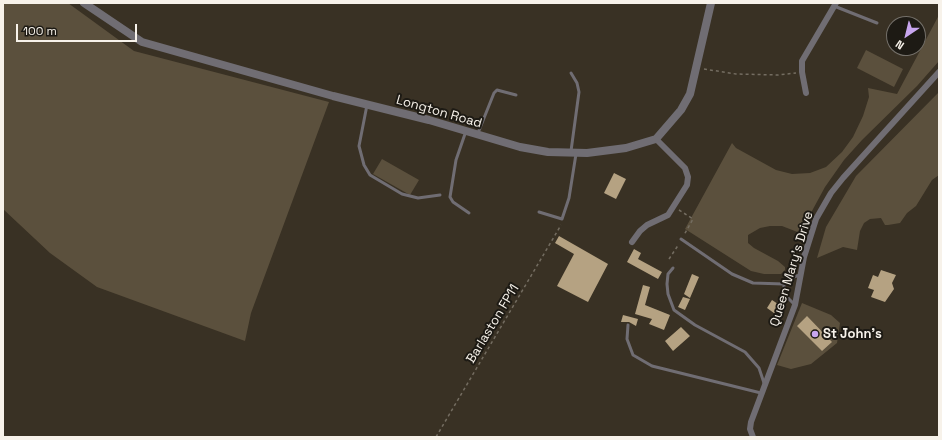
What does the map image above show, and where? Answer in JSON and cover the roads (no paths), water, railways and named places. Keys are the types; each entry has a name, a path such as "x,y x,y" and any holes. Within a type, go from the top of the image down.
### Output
{"street":[{"name":"Longton Road","path":"84,3 142,42 520,147 548,152 574,152 626,148 656,138"},
{"path":"632,242 640,231 647,225 668,215 687,185 687,172 682,164 656,138 684,105 690,94 711,3"},
{"path":"806,93 802,72 804,56 835,4"},
{"name":"Queen Mary's Drive","path":"753,437 750,429 761,393 795,305 804,257 816,219 831,193 842,178 939,72"}],"lane":[{"path":"835,4 877,24"},
{"path":"539,212 562,219 569,198 579,92 577,83 571,74"},
{"path":"477,134 494,93 497,90 516,95"},
{"path":"367,104 359,146 364,165 370,175 402,194 418,198 440,195"},
{"path":"466,131 456,160 450,197 453,202 469,213"},
{"path":"681,240 732,274 753,283 784,284"},
{"path":"673,268 668,274 667,284 668,294 674,310 695,325 745,352 759,368 765,384"},
{"path":"795,305 784,294 784,284 790,278 802,274"},
{"path":"628,325 627,339 633,355 652,366 761,393"}],"place":[{"name":"St John's","path":"815,334"}]}
